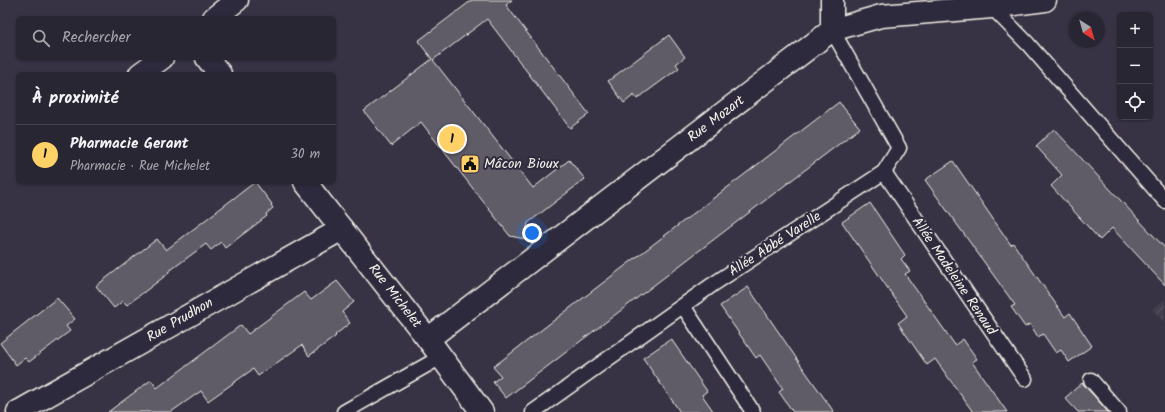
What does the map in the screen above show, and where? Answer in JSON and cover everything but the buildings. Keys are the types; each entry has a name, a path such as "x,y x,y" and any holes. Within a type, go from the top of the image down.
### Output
{"street":[{"path":"217,16 237,0"},
{"path":"832,0 832,30"},
{"name":"Rue Mozart","path":"428,340 832,30 880,16 992,7 1046,0"},
{"path":"143,72 159,60"},
{"path":"209,60 218,72"},
{"name":"Rue Michelet","path":"307,184 342,228 482,412"},
{"name":"Rue Prudhon","path":"18,412 342,228"}],"lane":[{"path":"992,7 1028,44 1165,201"},
{"name":"Allée Abbé Varelle","path":"533,412 712,285 884,172 899,148 832,30"},
{"name":"Allée Madeleine Renaud","path":"884,172 1024,379"},
{"path":"683,306 753,412"},
{"path":"344,412 441,357"},
{"path":"1091,380 1119,412"}],"shaded area":[{"path":"1165,299 1165,323 1152,309"}],"place":[{"name":"Pharmacie Gerant","path":"452,139"},
{"name":"Mâcon Bioux","path":"470,164"}]}
